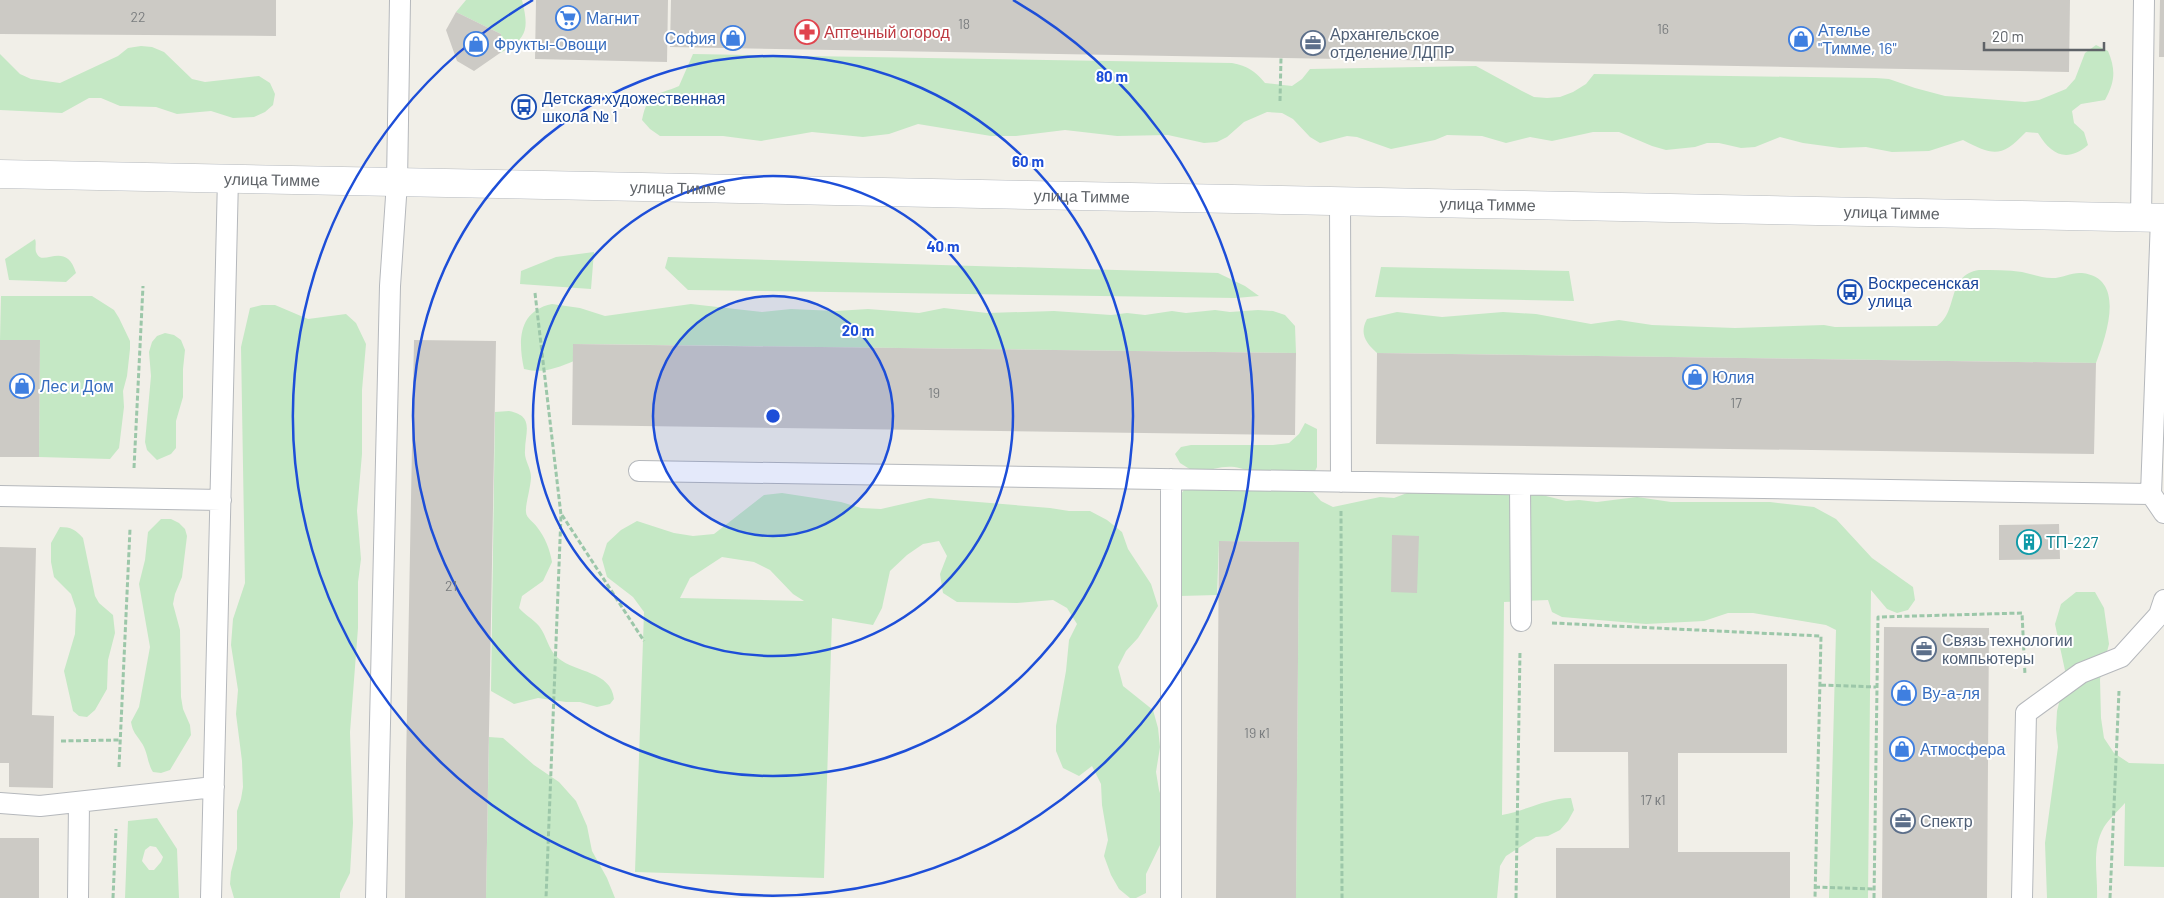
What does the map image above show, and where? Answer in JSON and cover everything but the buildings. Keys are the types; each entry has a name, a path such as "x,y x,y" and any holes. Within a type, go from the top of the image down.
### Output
{"main road":[{"name":"улица Тимме","path":"0,174 2155,218"}],"lane":[{"path":"376,898 390,286 397,182 400,0"},
{"path":"2144,0 2155,218 2151,494 2164,513"},
{"path":"211,898 228,178"},
{"path":"1340,201 1341,482"},
{"path":"639,471 2151,494"},
{"path":"1170,479 1170,898"},
{"path":"1520,485 1521,621"},
{"path":"0,496 221,500"},
{"path":"2022,898 2026,713 2081,673 2121,657 2159,615 2164,600"},
{"path":"0,803 40,806 214,787"},
{"path":"78,898 79,802"}],"path":[{"path":"1280,101 1281,58"},
{"path":"113,898 131,499 143,286"},
{"path":"535,292 561,515 546,898"},
{"path":"1341,482 1342,898"},
{"path":"561,515 644,641"},
{"path":"1874,898 1878,617 2022,613 2026,713"},
{"path":"1516,898 1521,621 1821,636 1815,898"},
{"path":"2110,898 2121,657"},
{"path":"1821,685 1876,687"},
{"path":"61,741 120,740"},
{"path":"1815,887 1874,889"}],"green space":[{"path":"466,0 522,0 525,26 521,38 500,53 501,34 456,12"},
{"path":"2096,45 2108,51 2113,70 2111,87 2105,100 2081,104 2072,111 2074,123 2084,132 2088,145 2080,151 2066,155 2060,154 2048,147 2038,133 2026,132 2010,146 1997,152 1982,149 1963,140 1929,151 1892,152 1866,147 1840,148 1803,143 1780,137 1755,147 1741,148 1719,143 1707,143 1695,147 1666,150 1619,132 1593,132 1552,141 1530,137 1506,143 1482,136 1447,135 1435,140 1391,149 1357,137 1347,136 1320,143 1310,137 1293,119 1282,113 1267,112 1244,122 1227,137 1217,142 1204,143 1168,135 1117,136 1065,130 1016,136 991,136 918,124 889,134 863,137 812,132 761,141 723,136 660,136 642,120 650,99 679,86 693,54 1232,63 1251,70 1265,83 1292,86 1302,79 1310,69 1476,66 1534,97 1547,98 1560,97 1573,92 1586,84 1594,74 1876,78 1889,79 1945,96 2025,102 2039,100 2066,89 2075,79 2085,53"},
{"path":"152,47 164,52 192,79 205,82 259,76 270,83 275,94 273,105 265,112 254,117 233,118 211,111 177,114 156,107 120,106 101,98 89,98 62,113 0,110 0,54 20,74 31,79 60,83 118,56 128,48"},
{"path":"35,239 36,252 40,257 61,256 67,258 72,263 76,273 66,282 9,280 5,259"},
{"path":"594,252 591,289 520,284 521,271 556,257"},
{"path":"668,257 1218,273 1245,286 1259,296 1236,298 688,290 665,268"},
{"path":"1381,267 1569,271 1574,301 1375,297"},
{"path":"1979,270 2017,271 2048,278 2078,273 2096,277 2105,285 2109,297 2110,310 2108,324 2096,363 1377,353 1367,342 1364,334 1367,319 1397,312 1442,317 1503,312 1536,314 1591,324 1619,320 1652,325 1735,328 1824,325 1835,327 1937,326 1948,312 1957,286 1962,279 1969,273"},
{"path":"1,296 92,296 114,310 130,341 130,349 123,391 124,407 119,448 110,459 39,457 40,340 0,340"},
{"path":"552,304 580,308 605,316 691,304 762,312 791,309 836,311 868,309 919,313 944,308 987,313 1054,311 1145,315 1172,311 1186,313 1215,310 1230,312 1258,310 1273,311 1285,315 1295,326 1296,353 574,344 574,361 544,371 524,369 521,348 523,329 532,313"},
{"path":"262,305 275,305 308,319 346,314 356,323 366,344 362,390 362,454 357,511 361,559 358,582 358,628 350,732 353,823 350,873 340,893 340,898 234,898 230,884 237,849 237,811 243,787 236,714 238,690 231,645 233,619 245,583 241,347 250,308"},
{"path":"165,333 174,335 181,340 185,350 183,397 176,421 176,448 171,454 157,460 147,450 145,442 151,376 149,352 152,342 157,336"},
{"path":"509,411 517,413 522,417 527,426 525,454 531,477 526,514 542,535 552,562 543,581 522,596 519,608 539,626 552,651 558,658 607,683 614,699 610,704 597,707 580,702 538,698 514,704 491,691 495,412"},
{"path":"1305,423 1317,429 1317,467 1312,477 1312,491 1321,501 1333,507 1380,497 1394,498 1407,493 1455,494 1469,492 1538,494 1566,501 1597,502 1637,497 1671,502 1770,502 1814,507 1836,519 1872,558 1913,587 1915,600 1908,610 1897,613 1887,609 1871,590 1868,898 1829,898 1836,630 1826,625 1753,613 1728,613 1704,621 1646,624 1562,617 1552,612 1548,600 1504,602 1502,815 1553,800 1571,798 1574,810 1568,821 1560,830 1548,836 1536,837 1506,856 1500,866 1497,898 1296,898 1299,542 1219,541 1217,595 1180,596 1178,499 1185,488 1253,473 1231,467 1196,473 1180,463 1175,454 1181,447 1191,445 1273,445 1289,443 1299,434"},
{"path":"782,493 841,502 861,508 881,509 929,498 1069,511 1090,511 1107,520 1122,532 1128,549 1151,584 1158,606 1138,638 1126,651 1118,667 1123,686 1153,710 1158,728 1160,747 1156,772 1164,806 1161,843 1146,874 1146,893 1136,898 1130,898 1119,889 1111,875 1104,856 1108,840 1102,805 1101,784 1092,766 1079,776 1063,768 1056,751 1056,726 1066,671 1069,640 1077,624 1067,608 1053,600 1017,603 957,602 943,593 940,574 947,556 939,541 923,544 907,555 890,571 882,608 873,625 832,618 824,878 635,872 644,612 633,597 607,577 602,559 607,543 621,530 637,521 674,533 693,536 714,534 764,495","holes":["722,557 754,562 770,570 793,594 804,601 680,598 690,578"]},
{"path":"161,519 171,519 179,523 185,529 187,536 182,577 173,604 180,630 181,697 183,709 190,725 191,735 170,770 161,773 153,772 145,749 131,722 139,707 150,647 139,584 145,560 148,532"},
{"path":"60,527 73,530 83,538 95,596 99,603 113,615 115,633 108,660 107,689 95,710 87,717 79,716 73,711 64,671 75,634 76,609 71,594 54,577 51,562 51,543"},
{"path":"2076,592 2095,592 2104,608 2109,644 2100,679 2101,718 2104,738 2114,753 2129,763 2164,764 2164,867 2124,866 2125,803 2106,824 2100,835 2096,853 2097,898 2047,898 2045,843 2058,747 2057,711 2066,675 2055,624 2061,604"},
{"path":"489,737 503,738 534,765 559,782 576,801 587,826 592,851 607,878 615,898 486,898"},
{"path":"157,818 177,849 179,898 125,898 128,821","holes":["150,846 156,847 163,857 154,870 149,870 142,861 145,850"]}],"place":[{"name":"Магнит","path":"568,18"},
{"name":"Аптечный огород","path":"807,32"},
{"name":"София","path":"733,38"},
{"name":"Ателье \"Тимме, 16\"","path":"1801,39"},
{"name":"Архангельское отделение ЛДПР","path":"1313,43"},
{"name":"Фрукты-Овощи","path":"476,44"},
{"name":"Детская художественная школа № 1","path":"524,107"},
{"name":"Воскресенская улица","path":"1850,292"},
{"name":"Юлия","path":"1695,377"},
{"name":"Лес и Дом","path":"22,386"},
{"name":"ТП-227","path":"2029,542"},
{"name":"Связь технологии компьютеры","path":"1924,649"},
{"name":"Ву-а-ля","path":"1904,693"},
{"name":"Атмосфера","path":"1902,749"},
{"name":"Спектр","path":"1903,821"}]}
